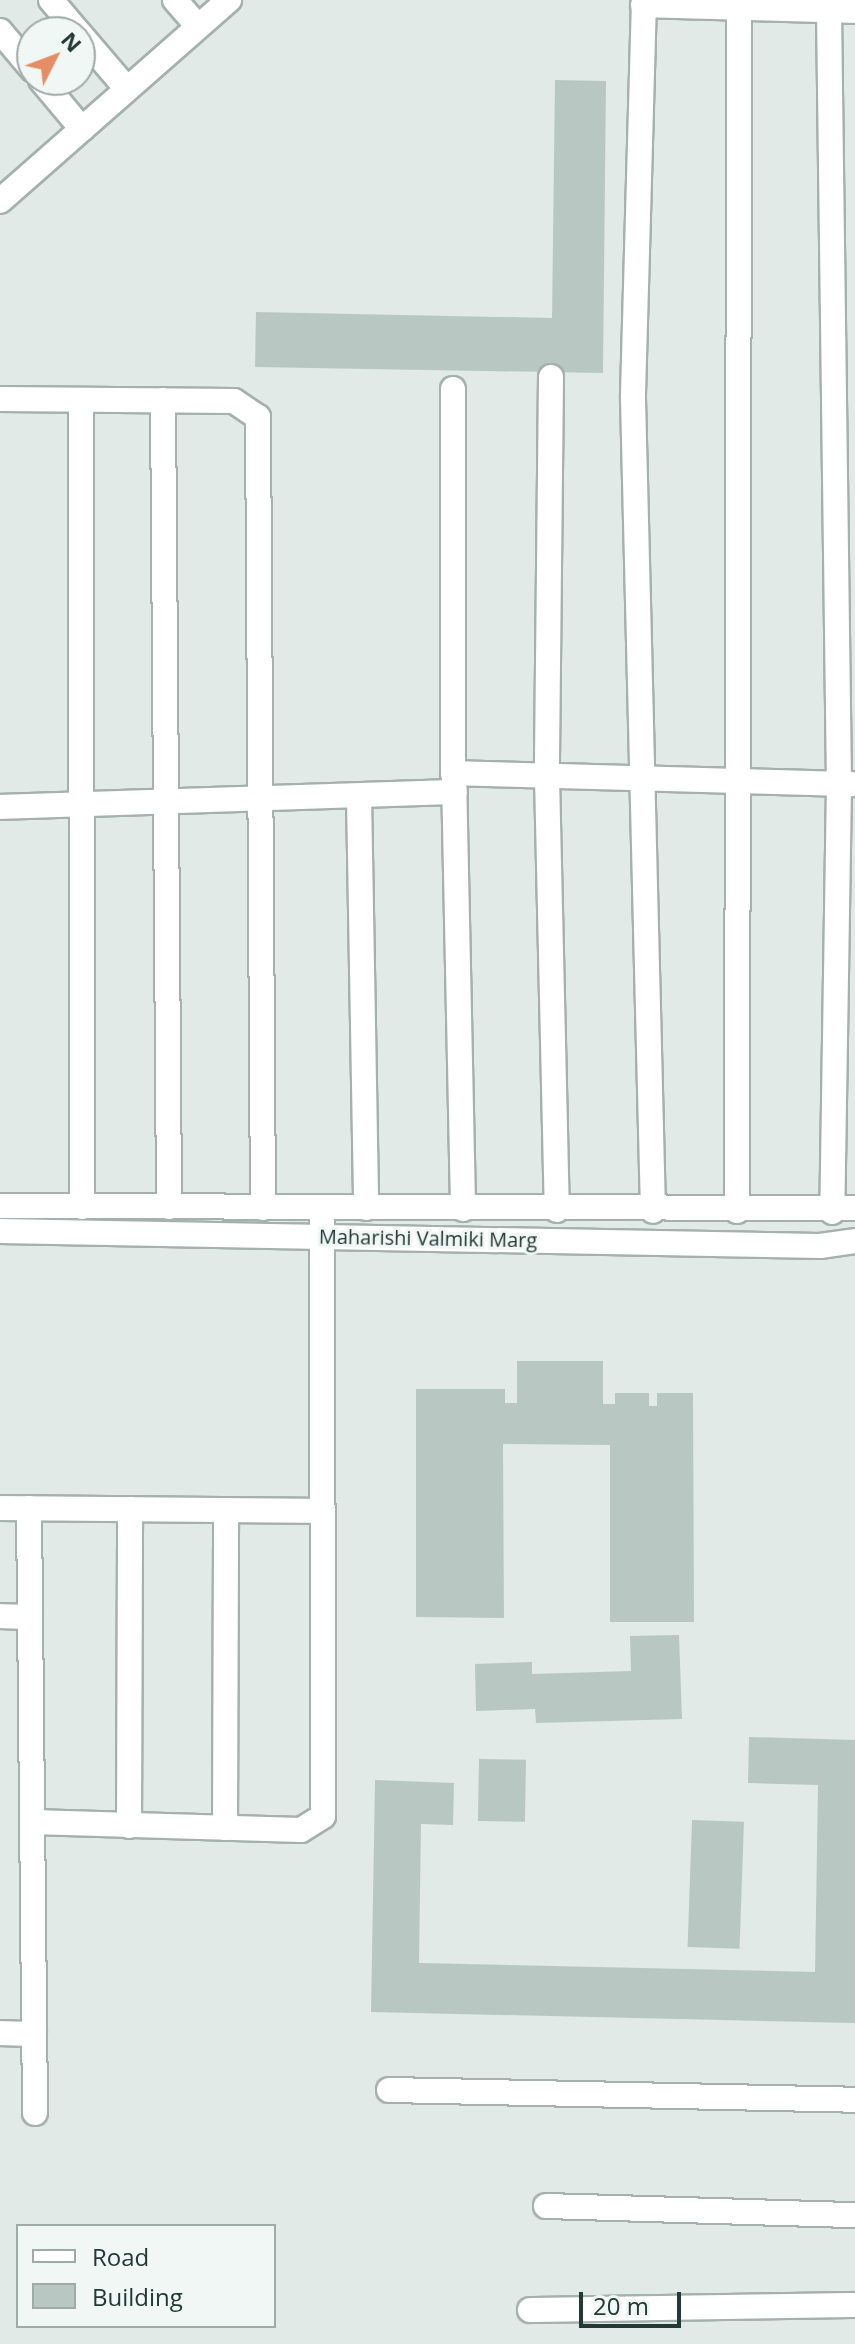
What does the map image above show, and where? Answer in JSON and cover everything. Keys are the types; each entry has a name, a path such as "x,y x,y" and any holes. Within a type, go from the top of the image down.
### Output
{"street":[{"path":"51,0 65,16"},
{"path":"175,0 198,26"},
{"path":"4,188 82,129 229,0"},
{"path":"653,1211 633,399 644,2 855,11"},
{"path":"737,1211 739,7"},
{"path":"829,11 847,784 843,1210"},
{"path":"0,31 16,50"},
{"path":"96,53 127,89"},
{"path":"54,96 82,129"},
{"path":"551,377 547,777 557,1210"},
{"path":"453,389 454,783 463,1209"},
{"path":"0,399 234,401 258,417 263,1208"},
{"path":"81,400 78,805 82,1207"},
{"path":"163,400 169,1207"},
{"path":"0,807 359,796 454,783 547,777 739,785 847,784"},
{"path":"359,796 366,1208"},
{"name":"Maharishi Valmiki Marg","path":"0,1206 843,1210"},
{"path":"32,1822 301,1830 323,1816 320,1511 322,1209"},
{"name":"Maharishi Valmiki Marg","path":"0,1231 820,1246 855,1241"},
{"path":"0,1508 320,1511"},
{"path":"29,1508 35,2113"},
{"path":"129,1826 130,1509"},
{"path":"225,1828 226,1510"},
{"path":"0,1616 30,1617"},
{"path":"0,2033 34,2034"},
{"path":"389,2090 855,2100"},
{"path":"546,2206 855,2215"},
{"path":"530,2310 855,2305"}],"building":[{"path":"555,80 606,81 603,373 255,367 256,312 552,318"},
{"path":"517,1361 603,1361 603,1404 615,1404 615,1393 649,1393 649,1406 657,1406 657,1393 693,1393 694,1622 610,1622 610,1445 503,1444 504,1618 416,1617 416,1389 505,1389 505,1403 517,1403"},
{"path":"679,1635 682,1719 536,1723 535,1709 476,1711 475,1664 532,1662 532,1674 631,1671 630,1636"},
{"path":"749,1737 855,1740 855,2023 371,2012 375,1780 454,1783 453,1825 421,1824 419,1963 815,1972 818,1785 748,1783"},
{"path":"479,1759 526,1760 525,1822 478,1821"},
{"path":"692,1820 744,1822 740,1949 688,1947"}]}
